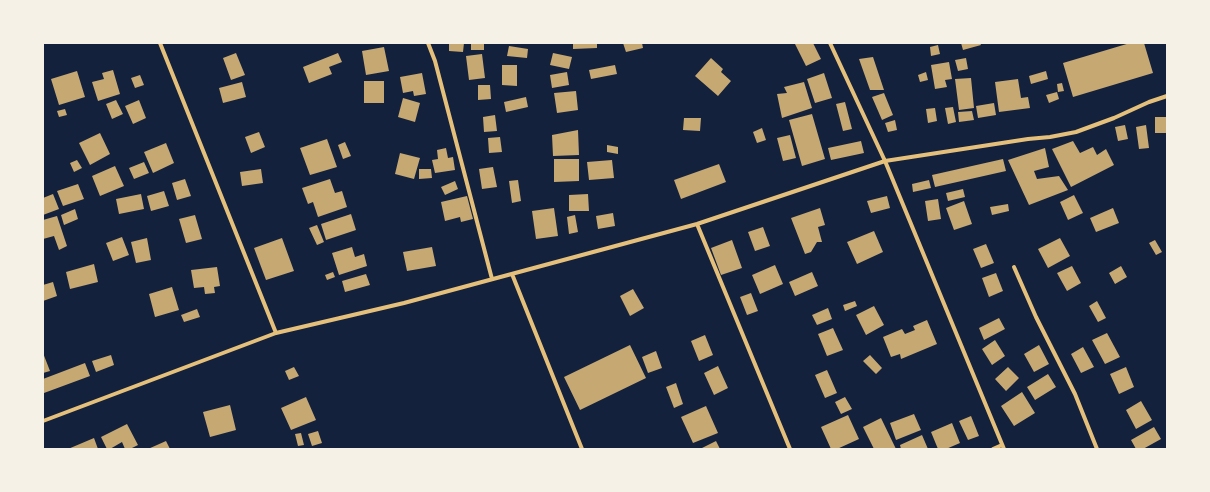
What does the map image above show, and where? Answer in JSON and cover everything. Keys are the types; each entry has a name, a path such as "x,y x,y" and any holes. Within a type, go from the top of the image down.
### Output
{"street":[{"path":"160,43 276,333"},
{"path":"428,43 435,61 492,279"},
{"path":"830,43 885,161 1003,447 993,449"},
{"path":"43,421 276,333 404,303 697,224 885,161 1076,132 1167,96"},
{"path":"697,224 790,449"},
{"path":"1014,267 1036,317 1075,394 1097,449"},
{"path":"512,274 582,449"}],"building":[{"path":"449,43 464,43 463,52 449,51"},
{"path":"471,43 484,43 484,50 471,50"},
{"path":"573,43 597,43 597,48 573,49"},
{"path":"623,43 642,43 643,48 626,52"},
{"path":"813,43 821,59 806,66 795,44"},
{"path":"961,43 980,43 981,45 963,50"},
{"path":"1130,43 1144,43 1153,73 1073,97 1063,63"},
{"path":"938,45 940,54 931,56 930,47"},
{"path":"509,46 528,49 527,58 507,56"},
{"path":"384,47 389,71 366,75 362,51"},
{"path":"236,53 245,75 231,80 223,58"},
{"path":"338,53 342,62 329,67 332,74 309,83 303,67"},
{"path":"553,53 572,57 569,69 550,65"},
{"path":"482,54 485,78 469,80 466,56"},
{"path":"873,57 884,90 870,90 859,59"},
{"path":"711,58 723,69 721,72 731,81 718,96 695,76"},
{"path":"966,58 968,69 958,71 955,60"},
{"path":"949,62 952,79 945,80 947,87 935,89 931,65"},
{"path":"502,65 517,65 517,86 502,85"},
{"path":"615,65 617,74 591,79 589,70"},
{"path":"113,70 120,94 98,101 92,82 104,79 102,73"},
{"path":"77,71 85,97 59,105 51,79"},
{"path":"1046,71 1048,79 1031,84 1029,76"},
{"path":"567,72 569,85 552,88 550,75"},
{"path":"926,72 928,80 920,82 918,75"},
{"path":"422,73 426,94 414,96 413,91 403,93 400,77"},
{"path":"824,73 832,98 815,103 807,79"},
{"path":"140,75 144,85 135,88 131,78"},
{"path":"971,78 974,108 959,110 955,79"},
{"path":"1018,79 1021,98 1028,97 1030,108 999,112 995,82"},
{"path":"364,81 384,81 384,103 364,103"},
{"path":"242,82 246,97 223,103 219,88"},
{"path":"804,82 812,108 782,118 777,94 787,93 784,87"},
{"path":"1062,83 1064,91 1058,92 1057,84"},
{"path":"478,85 490,85 491,99 478,100"},
{"path":"576,91 578,110 557,113 554,93"},
{"path":"1057,92 1059,99 1049,103 1046,95"},
{"path":"884,93 893,115 882,120 872,97"},
{"path":"526,97 528,107 506,112 504,102"},
{"path":"403,98 420,103 415,122 398,117"},
{"path":"116,100 123,114 112,119 106,104"},
{"path":"139,100 146,118 133,124 125,106"},
{"path":"845,102 852,129 843,131 836,104"},
{"path":"994,103 996,115 978,118 976,106"},
{"path":"953,107 956,122 948,124 945,108"},
{"path":"935,108 937,121 928,123 926,109"},
{"path":"65,109 67,115 59,117 57,111"},
{"path":"972,111 974,120 959,122 958,112"},
{"path":"812,114 825,159 802,166 789,120"},
{"path":"495,115 497,131 484,132 483,117"},
{"path":"1155,117 1167,117 1167,133 1155,133"},
{"path":"684,118 701,118 700,131 683,130"},
{"path":"895,120 897,130 888,132 885,123"},
{"path":"1125,125 1128,139 1118,141 1115,127"},
{"path":"1146,125 1149,148 1139,149 1136,127"},
{"path":"762,128 766,140 757,143 753,132"},
{"path":"578,130 579,155 553,156 552,135"},
{"path":"259,132 265,147 251,153 245,137"},
{"path":"100,133 110,154 90,165 79,143"},
{"path":"790,135 796,158 783,161 777,138"},
{"path":"500,137 502,152 489,153 488,138"},
{"path":"327,139 337,167 310,175 300,148"},
{"path":"861,141 864,153 831,160 828,148"},
{"path":"1073,141 1080,153 1093,147 1097,155 1106,149 1114,165 1071,187 1052,149"},
{"path":"345,142 351,156 343,159 338,145"},
{"path":"166,143 174,163 153,173 144,152"},
{"path":"607,145 618,147 618,154 607,152"},
{"path":"446,148 448,158 453,157 455,170 435,173 432,160 438,159 437,150"},
{"path":"1045,148 1049,167 1034,171 1037,179 1059,176 1068,190 1029,205 1008,160"},
{"path":"400,153 420,158 414,179 395,174"},
{"path":"554,159 579,159 579,181 554,182"},
{"path":"1003,159 1006,171 935,187 932,175"},
{"path":"77,160 82,168 74,172 70,163"},
{"path":"612,160 614,178 589,180 587,162"},
{"path":"144,162 149,173 134,179 129,168"},
{"path":"719,164 726,182 681,199 674,180"},
{"path":"115,166 124,186 100,196 92,176"},
{"path":"493,167 497,187 482,189 479,169"},
{"path":"261,169 263,183 242,186 240,172"},
{"path":"419,169 431,169 432,178 419,179"},
{"path":"185,179 191,196 177,200 172,183"},
{"path":"330,179 335,193 342,191 347,207 318,217 313,202 308,204 302,188"},
{"path":"518,180 521,201 512,203 509,181"},
{"path":"929,180 931,188 913,192 912,184"},
{"path":"455,181 458,189 445,195 441,187"},
{"path":"78,184 84,199 63,206 57,191"},
{"path":"963,189 965,197 948,201 946,193"},
{"path":"164,191 169,206 151,211 147,196"},
{"path":"53,194 59,209 43,215 43,198"},
{"path":"141,194 144,209 119,214 116,199"},
{"path":"588,194 589,211 569,211 569,195"},
{"path":"1074,195 1083,213 1068,220 1060,202"},
{"path":"467,196 473,219 461,222 460,217 445,221 441,202"},
{"path":"887,196 890,208 871,213 867,201"},
{"path":"938,199 941,219 928,221 925,201"},
{"path":"964,201 972,224 954,230 946,208"},
{"path":"1008,204 1009,211 992,215 990,207"},
{"path":"554,208 558,236 536,239 532,211"},
{"path":"820,208 825,225 818,227 822,242 817,242 811,252 805,254 791,218"},
{"path":"1113,208 1119,223 1096,232 1090,218"},
{"path":"75,209 78,219 64,225 61,215"},
{"path":"613,213 615,226 598,229 596,216"},
{"path":"351,214 356,230 326,240 321,224"},
{"path":"195,215 202,239 186,243 179,219"},
{"path":"575,215 578,232 569,234 567,217"},
{"path":"57,216 67,246 59,250 54,236 43,239 43,220"},
{"path":"317,225 324,242 317,245 309,228"},
{"path":"763,227 770,246 755,251 748,232"},
{"path":"874,231 883,252 857,264 847,242"},
{"path":"122,237 129,255 113,261 106,243"},
{"path":"147,238 151,260 136,263 131,242"},
{"path":"282,238 294,271 266,280 254,248"},
{"path":"1060,238 1070,256 1048,268 1038,249"},
{"path":"732,240 742,268 721,275 711,248"},
{"path":"1155,240 1162,252 1156,255 1149,243"},
{"path":"986,244 994,263 981,268 973,249"},
{"path":"352,247 355,257 364,254 367,266 339,275 332,253"},
{"path":"432,247 436,266 407,271 403,252"},
{"path":"94,264 98,282 70,289 66,272"},
{"path":"775,265 783,284 760,294 752,275"},
{"path":"1072,266 1081,283 1067,291 1057,273"},
{"path":"1121,266 1127,277 1115,284 1109,273"},
{"path":"217,267 220,286 214,287 215,293 205,294 204,287 194,288 191,270"},
{"path":"333,272 335,277 327,280 325,275"},
{"path":"812,272 818,286 795,296 789,282"},
{"path":"996,273 1003,291 989,297 982,278"},
{"path":"366,274 370,285 345,292 342,281"},
{"path":"53,282 57,296 43,301 43,285"},
{"path":"172,287 179,310 155,317 149,294"},
{"path":"633,289 644,308 630,316 620,296"},
{"path":"751,293 758,311 747,315 740,297"},
{"path":"855,301 857,306 845,311 843,305"},
{"path":"1097,301 1106,318 1098,322 1089,306"},
{"path":"874,306 884,325 866,335 856,315"},
{"path":"828,308 832,319 817,325 812,315"},
{"path":"197,309 200,317 184,322 181,315"},
{"path":"999,318 1005,329 984,340 979,328"},
{"path":"927,320 937,344 901,359 900,354 891,357 883,337 902,329 905,334 915,330 913,326"},
{"path":"833,328 843,350 827,356 818,334"},
{"path":"1107,333 1120,357 1105,364 1092,340"},
{"path":"705,335 713,355 699,361 691,341"},
{"path":"995,340 1005,356 992,365 982,349"},
{"path":"630,345 646,378 580,410 564,377"},
{"path":"1039,345 1049,364 1034,372 1024,354"},
{"path":"1083,347 1094,367 1081,373 1071,354"},
{"path":"656,351 662,368 648,373 642,357"},
{"path":"43,353 50,371 43,373"},
{"path":"111,355 114,365 96,372 92,361"},
{"path":"870,355 882,368 876,374 863,361"},
{"path":"85,363 90,376 44,393 43,379"},
{"path":"718,366 728,388 714,395 704,373"},
{"path":"294,367 299,376 289,380 285,371"},
{"path":"1008,367 1019,378 1006,391 995,379"},
{"path":"1126,367 1134,387 1119,394 1110,374"},
{"path":"827,370 837,393 825,398 815,375"},
{"path":"1048,374 1056,387 1035,400 1027,387"},
{"path":"676,383 683,404 674,408 666,387"},
{"path":"1022,392 1035,413 1014,426 1001,406"},
{"path":"306,397 316,420 291,430 281,408"},
{"path":"845,397 852,409 841,414 835,402"},
{"path":"1141,401 1152,420 1136,429 1126,410"},
{"path":"230,405 236,430 210,437 203,412"},
{"path":"706,406 718,433 693,443 681,417"},
{"path":"914,414 921,430 896,440 890,423"},
{"path":"848,415 859,439 837,449 831,449 821,427"},
{"path":"971,416 979,436 968,440 959,421"},
{"path":"881,418 896,449 874,449 863,427"},
{"path":"952,423 960,443 946,449 938,449 931,432"},
{"path":"127,424 138,445 130,449 125,449 122,442 110,449 107,449 101,437"},
{"path":"1154,427 1161,439 1143,449 1136,449 1131,440"},
{"path":"318,431 322,443 312,446 308,434"},
{"path":"301,433 304,445 298,446 295,434"},
{"path":"922,435 928,449 901,449 900,445"},
{"path":"94,438 98,449 68,449"},
{"path":"166,441 170,449 148,449"},
{"path":"716,441 720,449 700,449"}]}
